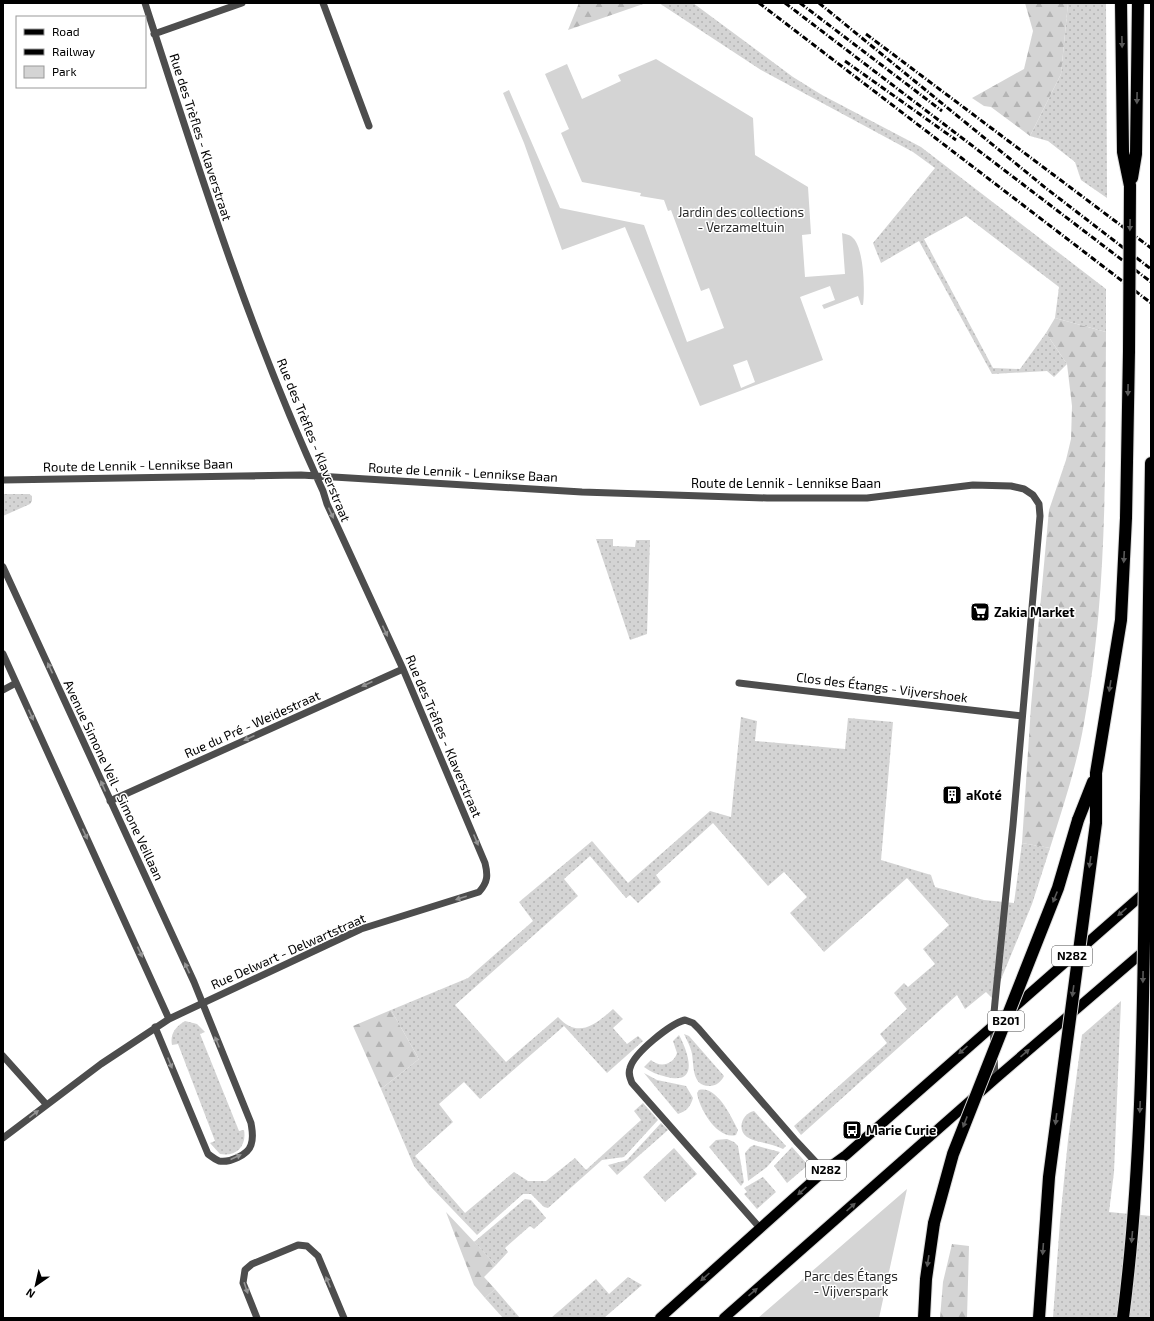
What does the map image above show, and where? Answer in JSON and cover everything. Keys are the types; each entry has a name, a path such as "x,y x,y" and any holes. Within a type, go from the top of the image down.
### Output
{"highway":[{"path":"1121,3 1123,152 1130,186"},
{"path":"1039,1318 1049,1177 1096,823 1096,773 1121,620 1126,518 1130,186 1136,154 1138,3"},
{"path":"1123,1318 1139,1148 1151,462"},
{"name":"B201","path":"924,1318 926,1279 934,1223 953,1154 1058,888 1078,820 1096,773"}],"main road":[{"name":"N282","path":"660,1318 824,1171 846,1155 993,1024 1151,887"},
{"path":"724,1318 995,1079 1151,945"}],"street":[{"name":"Rue des Trèfles - Klaverstraat","path":"145,3 203,185 238,285 317,476 327,504 403,669 486,863 488,875"},
{"path":"154,34 242,3"},
{"path":"323,3 369,126"},
{"name":"Route de Lennik - Lennikse Baan","path":"3,480 317,476 582,492 767,498 867,498 973,485 1011,486 1024,489 1033,495 1039,504 1040,516 993,1024 995,1079"},
{"name":"Avenue Simone Veil - Simone Veillaan","path":"3,567 202,1004"},
{"path":"3,654 169,1019"},
{"name":"Rue du Pré - Weidestraat","path":"110,801 403,669"},
{"path":"3,690 16,683"},
{"name":"Clos des Étangs - Vijvershoek","path":"739,683 1022,716"},
{"name":"Rue Delwart - Delwartstraat","path":"3,1138 46,1104 155,1027 169,1019 361,929 479,892 486,885 488,875"},
{"name":"Rue Delwart - Delwartstraat","path":"155,1027 208,1154 214,1158 225,1161 244,1154 249,1150 252,1140 251,1123 202,1004"},
{"path":"760,1228 632,1084 629,1071 635,1059 670,1026 685,1020 693,1023 824,1171"},
{"path":"3,1056 46,1104"},
{"path":"257,1318 243,1283 245,1270 252,1264 298,1245 307,1246 318,1256 344,1318"}],"green space":[{"path":"579,3 646,3 568,30"},
{"path":"659,3 693,3 793,77 822,95 921,147 1106,289 1106,332 1055,318 1059,287 966,216 924,239 993,368 1020,369 1046,333 1067,364 1054,377 1047,371 992,374 919,241 881,263 873,243 935,168 913,152 761,70"},
{"path":"1025,3 1068,3 1061,74 1030,136 991,107 984,106 972,98 1024,69 1033,31"},
{"path":"1068,3 1106,3 1107,198 1081,180 1075,162 1048,141 1030,136 1061,74"},
{"name":"Jardin des collections - Verzameltuin","path":"656,59 753,118 755,155 808,187 811,234 802,235 805,277 845,274 842,233 849,235 857,243 862,260 864,280 863,305 861,305 858,296 824,309 822,305 835,300 830,286 800,297 823,360 700,406 625,227 562,250 524,143 503,93 509,90 560,208 644,225 687,342 724,328 709,288 701,291 671,210 668,211 664,200 640,196 641,193 582,182 561,133 569,129 545,74 567,64 582,99 621,81 618,75","holes":["747,360 755,382 741,388 733,365"]},
{"path":"1055,318 1106,332 1106,430 1104,528 1092,674 1078,754 1050,848 1022,843 1031,706 1049,510 1066,460 1071,439 1072,406 1067,364 1046,333"},
{"path":"3,494 29,494 32,496 32,501 30,504 3,516"},
{"path":"596,539 613,539 613,546 635,547 636,540 650,540 647,634 630,640"},
{"path":"741,717 757,721 755,741 845,749 848,718 893,722 881,860 931,875 935,887 984,900 1014,903 1022,843 1050,848 1032,904 993,999 986,992 965,1009 957,995 801,1135 794,1126 887,1043 880,1034 907,1009 894,993 904,983 908,987 935,964 923,949 949,925 907,878 824,952 790,913 807,897 784,872 768,886 713,823 656,875 661,882 638,903 630,895 626,898 590,856 564,879 578,896 455,1005 506,1062 558,1017 565,1024 572,1027 586,1027 600,1020 613,1009 623,1019 613,1028 627,1044 638,1036 643,1041 607,1073 564,1026 480,1099 464,1082 439,1104 453,1122 415,1156 465,1213 514,1172 528,1181 546,1181 575,1158 586,1170 641,1120 634,1111 643,1103 658,1120 624,1157 602,1160 548,1208 544,1207 531,1194 523,1194 477,1235 429,1185 414,1166 381,1089 419,1059 391,1010 468,978 533,921 519,902 592,841 628,883 710,811 731,817"},
{"path":"1121,1001 1114,1172 1109,1212 1151,1216 1151,1318 1053,1318 1068,1140 1082,1035"},
{"path":"391,1010 419,1059 381,1089 353,1026"},
{"path":"185,1021 197,1024 205,1032 200,1034 239,1131 244,1130 244,1141 242,1145 231,1154 220,1154 210,1143 215,1141 178,1044 172,1045 174,1031"},
{"path":"684,1034 689,1036 724,1076 718,1083 709,1086 699,1083 695,1074 690,1046"},
{"path":"679,1035 686,1050 689,1065 688,1072 684,1076 677,1078 667,1077 644,1067 651,1060 658,1064 666,1064 673,1060 677,1053 673,1041"},
{"path":"644,1073 657,1080 686,1086 693,1098 686,1110 678,1114"},
{"path":"699,1090 712,1092 718,1097 738,1130 736,1135 722,1133 710,1122 698,1099 697,1093"},
{"path":"754,1111 786,1146 783,1149 751,1139 744,1134 741,1126 742,1122 750,1112"},
{"path":"661,1123 668,1130 617,1175 608,1165 627,1160"},
{"path":"727,1139 734,1142 738,1146 744,1182 741,1186 709,1147 716,1140"},
{"path":"754,1145 780,1152 767,1167 748,1181 745,1153"},
{"path":"792,1147 808,1165 787,1183 774,1166"},
{"path":"674,1148 697,1174 665,1202 643,1177"},
{"path":"763,1177 776,1192 757,1209 744,1194 747,1192 744,1188"},
{"name":"Parc des Étangs - Vijverspark","path":"907,1189 879,1318 758,1318"},
{"path":"525,1199 531,1200 546,1218 534,1229 530,1226 505,1248 508,1252 496,1265 474,1242"},
{"path":"446,1212 496,1265 484,1277 495,1289 485,1298 474,1285"},
{"path":"952,1244 969,1246 967,1318 940,1318 943,1282"},
{"path":"628,1277 642,1285 604,1318 551,1318 596,1279 609,1294"},
{"path":"495,1289 520,1318 503,1318 485,1298"}],"railway":[{"path":"759,3 1151,303"},
{"path":"785,3 1151,282"},
{"path":"800,3 942,111"},
{"path":"819,3 1047,189 1151,269"},
{"path":"866,34 1151,248"},
{"path":"845,61 956,140"}],"place":[{"name":"Zakia Market","path":"980,612"},
{"name":"aKoté","path":"952,795"},
{"name":"Marie Curie","path":"852,1130"}]}
